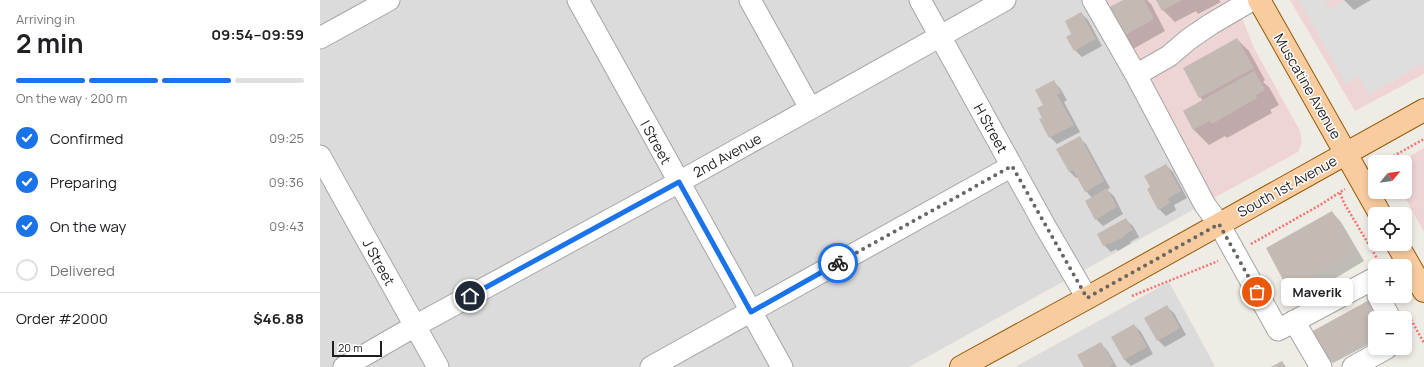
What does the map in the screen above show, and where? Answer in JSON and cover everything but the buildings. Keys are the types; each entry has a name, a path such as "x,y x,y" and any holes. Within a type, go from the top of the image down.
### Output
{"main road":[{"name":"Muscatine Avenue","path":"1259,0 1376,207"},
{"name":"South 1st Avenue","path":"961,367 1424,110"},
{"path":"1400,257 1424,291"}],"street":[{"path":"320,38 389,0"},
{"name":"I Street","path":"578,0 782,367"},
{"path":"750,0 810,108"},
{"name":"H Street","path":"920,0 1087,298"},
{"name":"2nd Avenue","path":"344,367 415,326 679,182 1005,0"},
{"path":"1093,0 1136,76 1205,205 1219,224 1278,330 1368,286"},
{"path":"1136,76 1169,56 1189,39 1211,24 1252,0"},
{"name":"J Street","path":"320,156 438,367"},
{"path":"651,367 1012,166"},
{"path":"1294,321 1321,367"},
{"path":"1353,367 1374,355"}],"path":[{"path":"1395,155 1424,139"},
{"path":"1130,297 1235,253 1340,193 1368,262"},
{"path":"1412,330 1424,343"}],"shaded area":[{"path":"320,0 1084,0 1198,207 909,367 320,367"},
{"path":"1101,0 1235,0 1254,48 1300,131 1302,142 1298,152 1212,199"},
{"path":"1290,0 1424,0 1424,74 1355,111"},
{"path":"1299,0 1324,0 1329,9 1345,0 1424,0 1424,63 1368,95 1359,76 1346,84"},
{"path":"1424,148 1424,232 1412,210 1412,207 1410,207 1406,199 1412,199 1412,155"},
{"path":"1169,282 1215,366 1015,367"}],"way so far":[{"path":"838,263 1012,166 1087,298 1219,224 1257,292"}],"place":[{"name":"Maverik","path":"1257,292"}],"route":[{"path":"470,296 679,182 751,312 838,263"}]}
